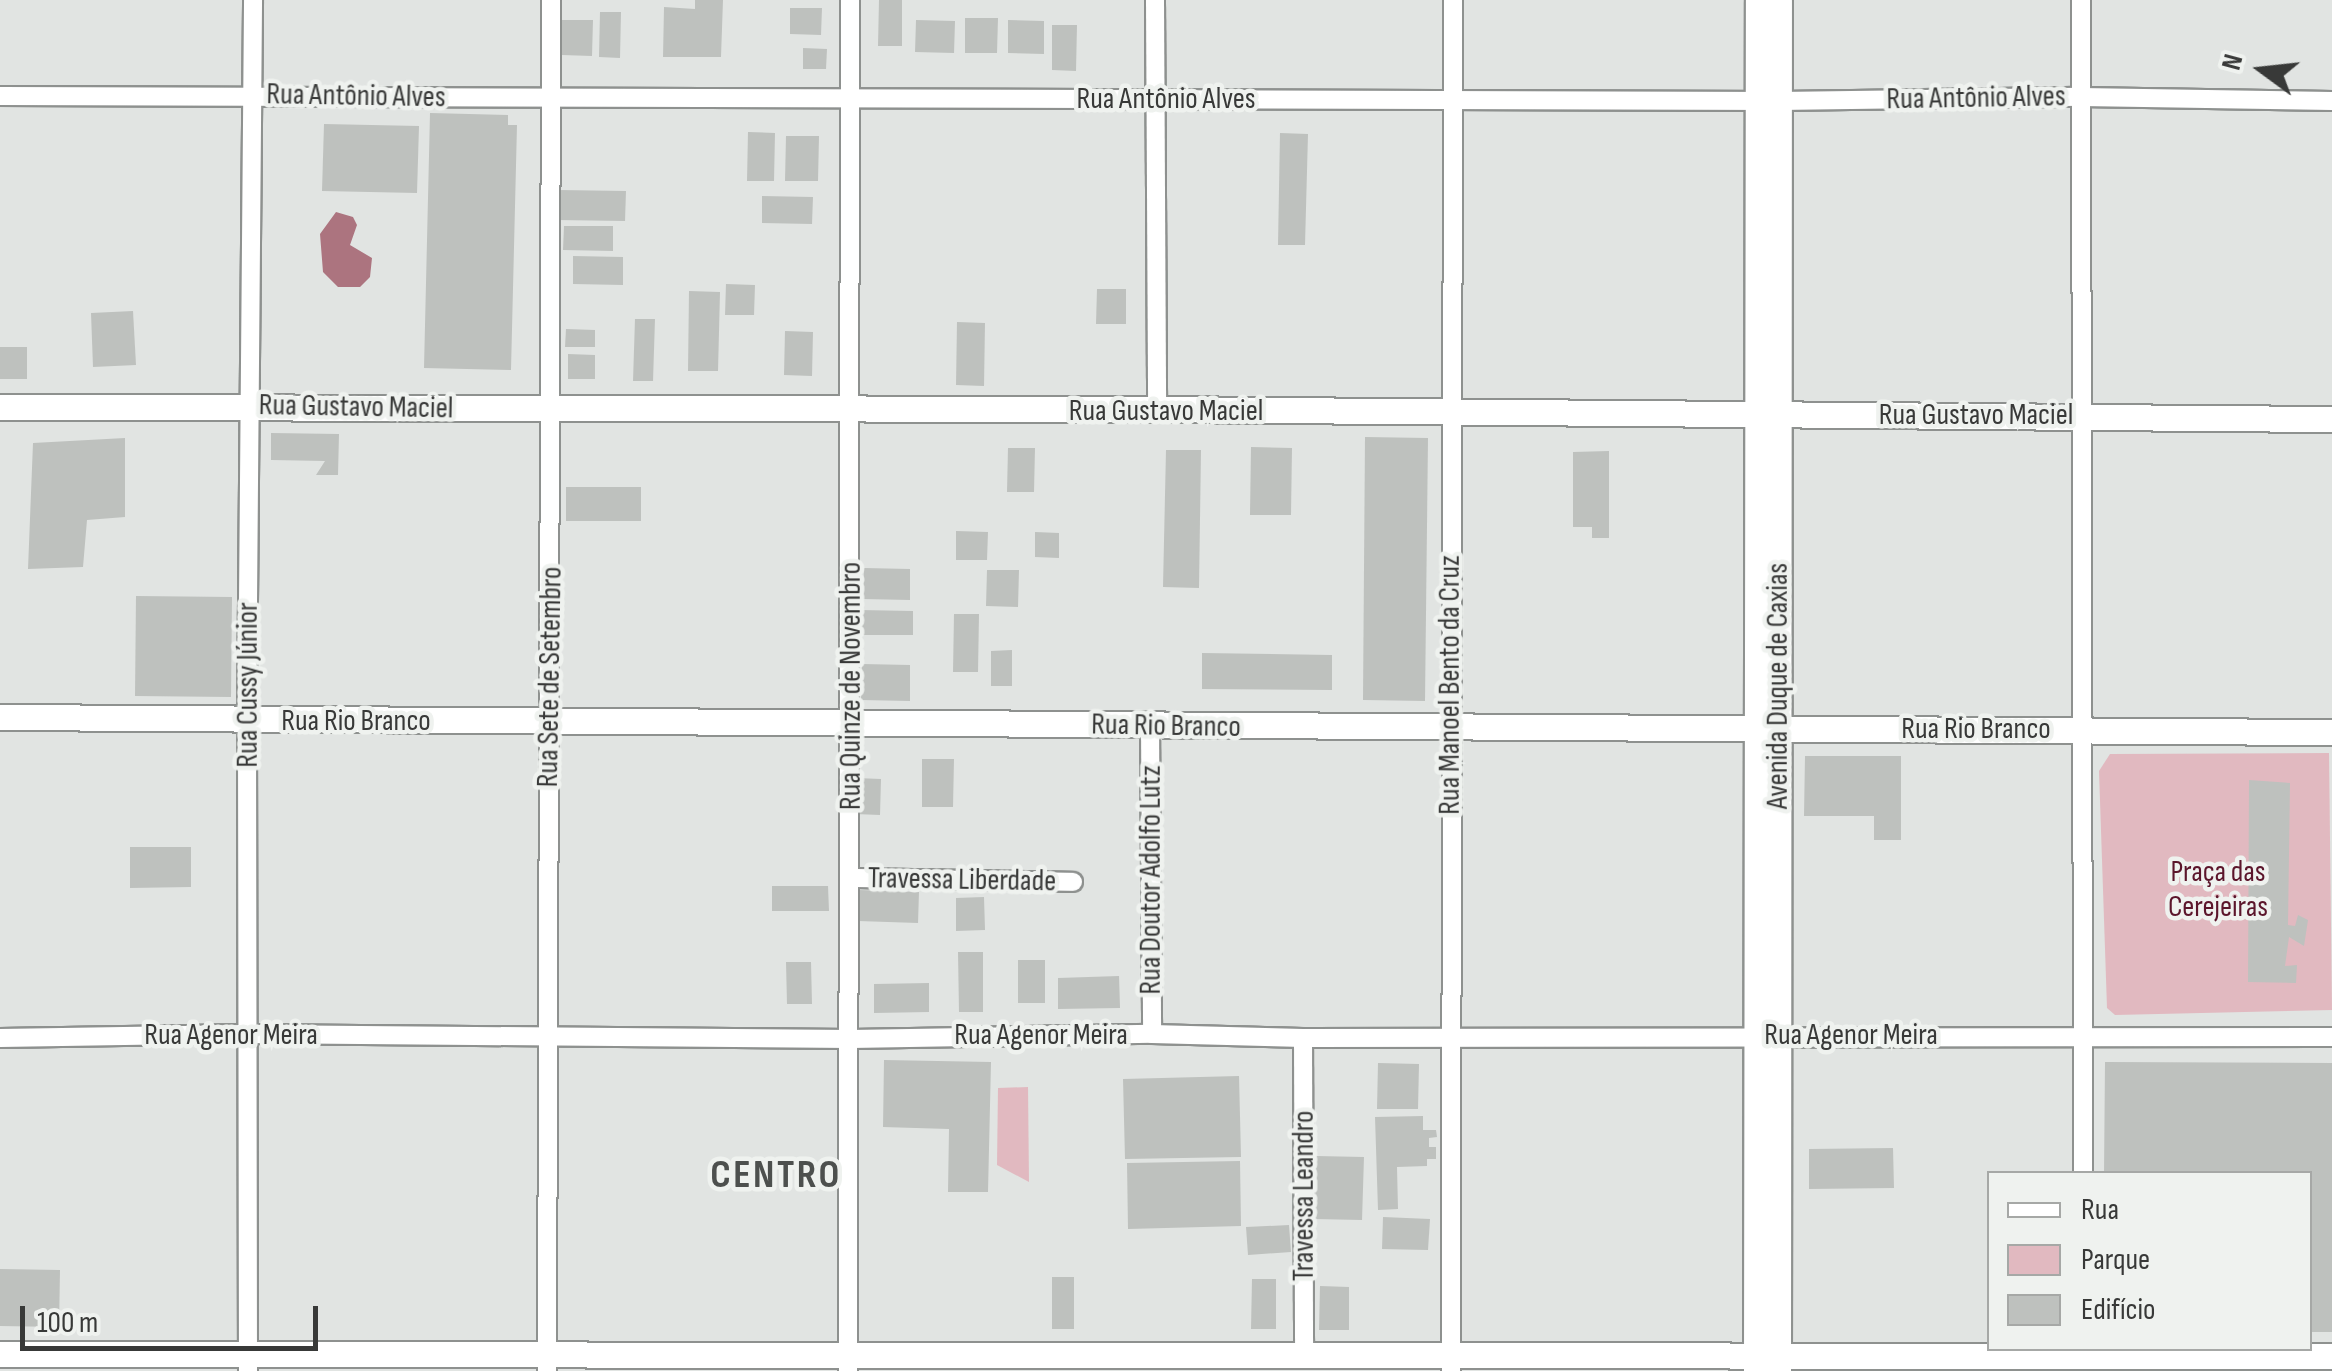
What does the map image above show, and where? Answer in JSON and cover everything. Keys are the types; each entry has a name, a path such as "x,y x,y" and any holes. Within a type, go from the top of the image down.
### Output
{"street":[{"name":"Rua Cussy Júnior","path":"248,1362 247,721 253,0"},
{"name":"Rua Sete de Setembro","path":"547,1362 553,409 551,0"},
{"name":"Rua Quinze de Novembro","path":"848,1363 852,722 850,0"},
{"path":"1155,0 1157,409"},
{"name":"Rua Manoel Bento da Cruz","path":"1451,1363 1453,0"},
{"name":"Avenida Duque de Caxias","path":"1758,0 1768,101 1767,1363"},
{"name":"Avenida Duque de Caxias","path":"1768,101 1779,0"},
{"path":"2081,0 2078,416 2084,730 2083,1171"},
{"name":"Rua Antônio Alves","path":"0,96 1768,101 2080,96 2332,100"},
{"name":"Rua Gustavo Maciel","path":"0,407 1157,409 2332,419"},
{"name":"Rua Rio Branco","path":"0,717 2332,732"},
{"name":"Rua Doutor Adolfo Lutz","path":"1150,726 1152,1034"},
{"name":"Travessa Liberdade","path":"851,878 1074,882"},
{"name":"Rua Agenor Meira","path":"0,1038 248,1034 851,1039 1152,1034 1303,1038 2082,1036"},
{"path":"2082,1036 2332,1038"},
{"name":"Travessa Leandro","path":"1303,1038 1304,1354"},
{"path":"0,1354 248,1362 848,1363 1127,1362 1304,1354 1451,1363 2332,1356"}],"green space":[{"name":"Praça das Cerejeiras","path":"2329,753 2332,1010 2115,1015 2107,1008 2099,771 2110,754"},
{"path":"1028,1087 1029,1182 997,1165 998,1088"}],"shaded area":[{"path":"336,212 353,217 357,225 350,245 372,258 370,277 360,287 338,287 323,272 320,234"}],"building":[{"path":"695,0 723,0 721,57 663,57 664,7 695,9"},
{"path":"879,0 902,0 902,46 878,46"},
{"path":"790,8 822,8 821,35 790,34"},
{"path":"600,12 621,12 620,58 599,57"},
{"path":"965,18 998,18 997,53 965,53"},
{"path":"562,20 593,20 592,56 562,55"},
{"path":"916,20 955,21 954,53 915,52"},
{"path":"1008,20 1044,21 1044,54 1008,53"},
{"path":"1052,25 1077,25 1076,71 1052,70"},
{"path":"803,48 827,49 826,69 803,69"},
{"path":"430,113 508,115 508,125 517,125 511,370 424,368"},
{"path":"324,124 419,126 417,193 322,191"},
{"path":"748,132 775,133 774,181 747,181"},
{"path":"1280,133 1308,134 1305,245 1278,245"},
{"path":"786,136 819,136 818,181 785,181"},
{"path":"558,190 626,191 625,221 557,220"},
{"path":"762,196 813,197 812,224 762,223"},
{"path":"564,226 613,226 613,251 563,250"},
{"path":"573,256 623,257 623,285 573,284"},
{"path":"726,284 755,285 754,315 725,315"},
{"path":"1097,289 1126,289 1126,324 1096,324"},
{"path":"689,291 720,292 718,371 688,371"},
{"path":"133,311 136,365 93,367 91,313"},
{"path":"635,319 655,319 653,381 633,381"},
{"path":"957,322 985,323 984,386 956,385"},
{"path":"566,329 595,330 595,347 565,347"},
{"path":"785,331 813,332 812,376 784,375"},
{"path":"0,347 27,347 27,379 0,379"},
{"path":"568,354 595,355 595,379 568,379"},
{"path":"271,433 339,434 338,475 316,475 325,461 271,460"},
{"path":"1365,437 1428,438 1425,701 1363,700"},
{"path":"125,438 125,517 87,520 83,567 28,569 33,443"},
{"path":"1251,447 1292,448 1291,515 1250,515"},
{"path":"1008,448 1035,448 1034,492 1007,492"},
{"path":"1166,450 1201,450 1199,588 1163,587"},
{"path":"1609,451 1609,538 1592,538 1592,527 1573,527 1573,452"},
{"path":"566,487 641,487 641,521 566,521"},
{"path":"956,531 988,532 987,560 956,560"},
{"path":"1035,532 1059,533 1059,558 1035,557"},
{"path":"864,568 910,569 910,600 863,599"},
{"path":"987,570 1019,570 1018,607 986,606"},
{"path":"136,596 232,597 231,697 135,696"},
{"path":"859,610 913,611 913,635 859,635"},
{"path":"954,614 979,614 978,672 953,672"},
{"path":"1012,650 1012,686 991,686 991,651"},
{"path":"1202,653 1332,655 1332,690 1202,689"},
{"path":"862,664 910,665 910,701 861,700"},
{"path":"1805,756 1901,756 1901,840 1874,840 1874,816 1804,816"},
{"path":"922,759 954,759 953,807 922,807"},
{"path":"856,778 881,779 880,815 855,814"},
{"path":"2249,780 2290,783 2288,925 2295,926 2298,915 2308,920 2304,946 2289,937 2285,966 2297,965 2296,983 2248,982"},
{"path":"130,847 191,847 191,887 130,888"},
{"path":"772,886 828,886 829,911 772,911"},
{"path":"859,890 919,892 918,923 858,921"},
{"path":"984,897 985,930 956,931 956,898"},
{"path":"958,952 983,952 983,1012 959,1012"},
{"path":"1018,960 1045,960 1045,1003 1018,1003"},
{"path":"786,962 811,962 812,1004 787,1004"},
{"path":"1119,976 1120,1008 1058,1009 1058,978"},
{"path":"929,983 929,1012 874,1013 874,984"},
{"path":"884,1060 991,1062 988,1192 948,1192 949,1129 883,1127"},
{"path":"2105,1062 2332,1063 2332,1332 2312,1332 2312,1171 2104,1171"},
{"path":"1378,1063 1419,1064 1418,1109 1377,1109"},
{"path":"1239,1076 1241,1157 1125,1159 1123,1079"},
{"path":"1423,1116 1423,1130 1436,1130 1437,1137 1429,1138 1429,1147 1436,1147 1436,1159 1427,1159 1427,1166 1397,1167 1398,1209 1378,1210 1375,1117"},
{"path":"1893,1148 1894,1188 1809,1189 1809,1149"},
{"path":"1316,1156 1364,1157 1362,1220 1314,1219"},
{"path":"1240,1161 1241,1226 1128,1229 1127,1163"},
{"path":"1383,1217 1430,1219 1428,1250 1382,1249"},
{"path":"1289,1225 1291,1252 1248,1255 1246,1227"},
{"path":"0,1269 60,1270 59,1327 0,1326"},
{"path":"1052,1277 1074,1277 1074,1329 1052,1329"},
{"path":"1252,1279 1276,1279 1276,1329 1251,1329"},
{"path":"1320,1286 1349,1287 1349,1330 1319,1330"}],"district":[{"name":"CENTRO","path":"776,1175"}]}
